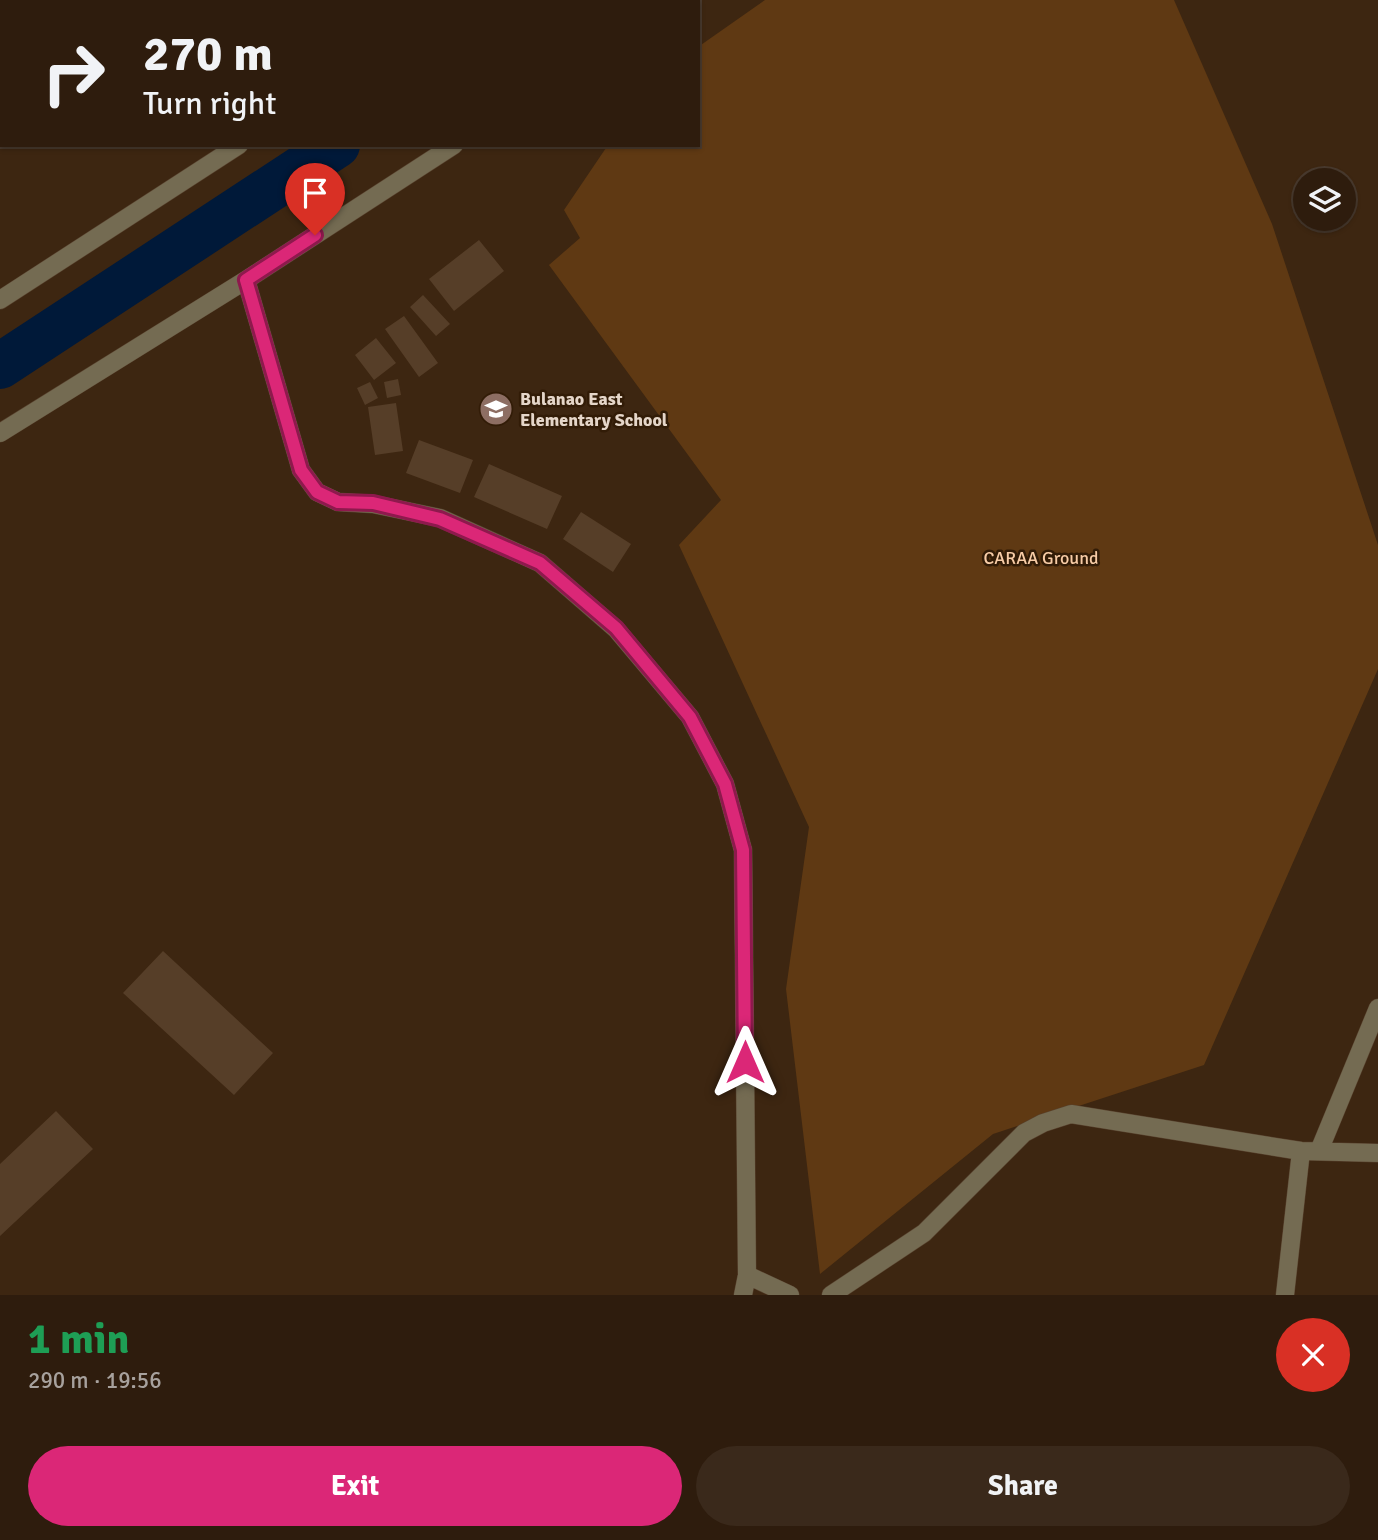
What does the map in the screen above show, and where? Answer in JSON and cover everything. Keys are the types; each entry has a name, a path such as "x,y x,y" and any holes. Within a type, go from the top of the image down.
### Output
{"street":[{"path":"0,300 236,147"},
{"path":"0,433 246,280 451,147"},
{"path":"246,280 301,470 317,492 338,502 373,503 440,519 540,563 616,628 690,717 725,784 743,850 747,1275 743,1295"},
{"path":"1319,1151 1378,1008"},
{"path":"831,1295 923,1233 1024,1133 1043,1123 1071,1114 1301,1151 1378,1153"},
{"path":"1284,1295 1301,1151"},
{"path":"747,1275 790,1295"}],"green space":[{"name":"CARAA Ground","path":"765,0 1174,0 1272,224 1378,545 1378,669 1204,1065 993,1134 820,1274 786,989 809,827 679,545 721,500 549,265 580,238 564,210 607,147 700,147 700,46"}],"building":[{"path":"479,240 504,271 454,311 429,279"},
{"path":"423,295 450,324 436,336 410,307"},
{"path":"404,316 438,363 419,377 385,329"},
{"path":"376,338 396,363 374,380 355,355"},
{"path":"398,379 401,395 387,398 384,382"},
{"path":"370,382 378,398 365,405 357,388"},
{"path":"396,403 403,451 375,455 368,407"},
{"path":"419,440 473,460 460,493 406,473"},
{"path":"489,464 562,496 547,529 474,497"},
{"path":"581,512 631,544 613,572 563,539"},
{"path":"163,951 273,1053 234,1095 123,993"},
{"path":"56,1111 93,1149 0,1236 0,1164"}],"waterway":[{"path":"0,366 334,147"}],"place":[{"name":"Bulanao East Elementary School","path":"496,409"}],"route":[{"path":"315,235 246,280 301,470 317,492 338,502 373,503 440,519 540,563 616,628 690,717 725,784 743,850 745,1062"}]}
